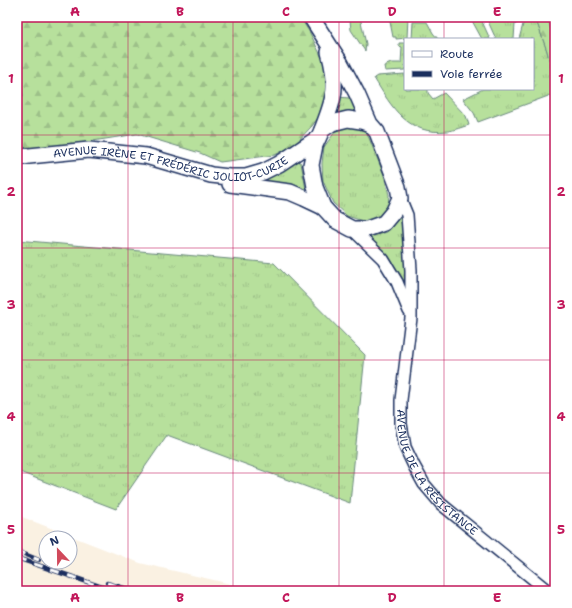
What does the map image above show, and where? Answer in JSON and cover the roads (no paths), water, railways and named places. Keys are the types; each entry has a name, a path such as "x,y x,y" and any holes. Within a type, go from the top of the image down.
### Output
{"main road":[{"path":"311,17 340,62 357,94 370,124 377,132 398,187 400,198 394,211 384,223 368,229 352,229 335,220 323,207 314,187 311,165 315,145 331,103 334,87 333,69 326,41"},
{"path":"320,134 332,123 348,119 370,124"},
{"name":"AVENUE IRÈNE ET FRÉDÉRIC JOLIOT-CURIE","path":"17,158 89,150 146,156 211,175 246,177 263,172 279,164 320,134"},
{"name":"AVENUE IRÈNE ET FRÉDÉRIC JOLIOT-CURIE","path":"17,166 66,158 99,157 138,163 211,182 290,192 323,207"}],"street":[{"name":"AVENUE DE LA RÉSISTANCE","path":"400,198 407,215 411,270 411,318 400,416 405,447 424,484 441,504 546,589"},
{"name":"AVENUE DE LA RÉSISTANCE","path":"352,229 383,259 397,282 411,318"}],"railway":[{"path":"17,551 38,560"},
{"path":"17,558 114,591"},
{"path":"107,583 134,591"}]}
